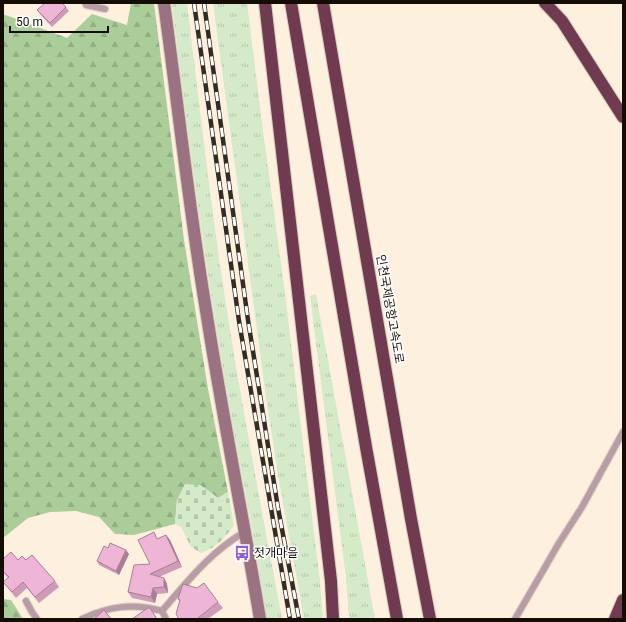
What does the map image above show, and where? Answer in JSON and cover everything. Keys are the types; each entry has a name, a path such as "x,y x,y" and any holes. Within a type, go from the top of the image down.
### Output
{"highway":[{"path":"265,3 331,581 334,619"},
{"path":"291,3 364,439 397,619"},
{"name":"인천국제공항고속도로","path":"323,3 411,519 430,619"},
{"path":"545,3 562,20 623,117"},
{"path":"615,619 623,600"}],"street":[{"path":"164,3 185,171 204,303 224,423 260,619"}],"lane":[{"path":"84,3 86,5 105,9"},
{"path":"515,619 582,507 623,432"},
{"path":"162,611 202,566 228,542 245,532"},
{"path":"26,601 37,619"},
{"path":"82,619 106,609 119,607 151,608 162,611 166,619"}],"green space":[{"path":"131,3 154,3 184,240 208,389 228,492 218,498 200,485 177,500 175,524 134,535 115,534 99,517 76,511 50,512 28,518 3,538 3,14 67,38 92,14 127,25"},
{"path":"172,3 187,3 225,300 282,619 267,619 210,287"},
{"path":"213,3 247,3 285,293 320,581 323,619 304,619 279,481 266,397"},
{"path":"316,294 375,619 349,619 346,578 310,296"},
{"path":"185,484 200,485 218,498 228,492 234,525 220,542 201,553 191,547 181,527 175,524 177,500"},
{"path":"3,599 11,600 23,619 3,619"}],"building":[{"path":"45,3 62,3 66,7 50,23 37,10"},
{"path":"154,532 157,539 166,535 178,561 150,574 164,578 164,587 153,588 151,597 128,592 134,565 150,564 138,540"},
{"path":"110,543 126,550 116,571 97,561 104,546 108,548"},
{"path":"11,552 18,560 22,556 26,560 32,555 55,581 35,597 23,582 12,592 3,582 9,577 3,571 3,559"},
{"path":"204,583 218,602 198,619 179,619 176,614 180,600 178,599 183,584 197,588"},
{"path":"150,608 157,619 132,619"},
{"path":"104,610 111,619 94,619"}],"railway":[{"path":"194,3 239,321 290,619"},
{"path":"204,3 248,320 278,508 299,619"}],"place":[{"name":"젓개마을","path":"242,553"}]}
